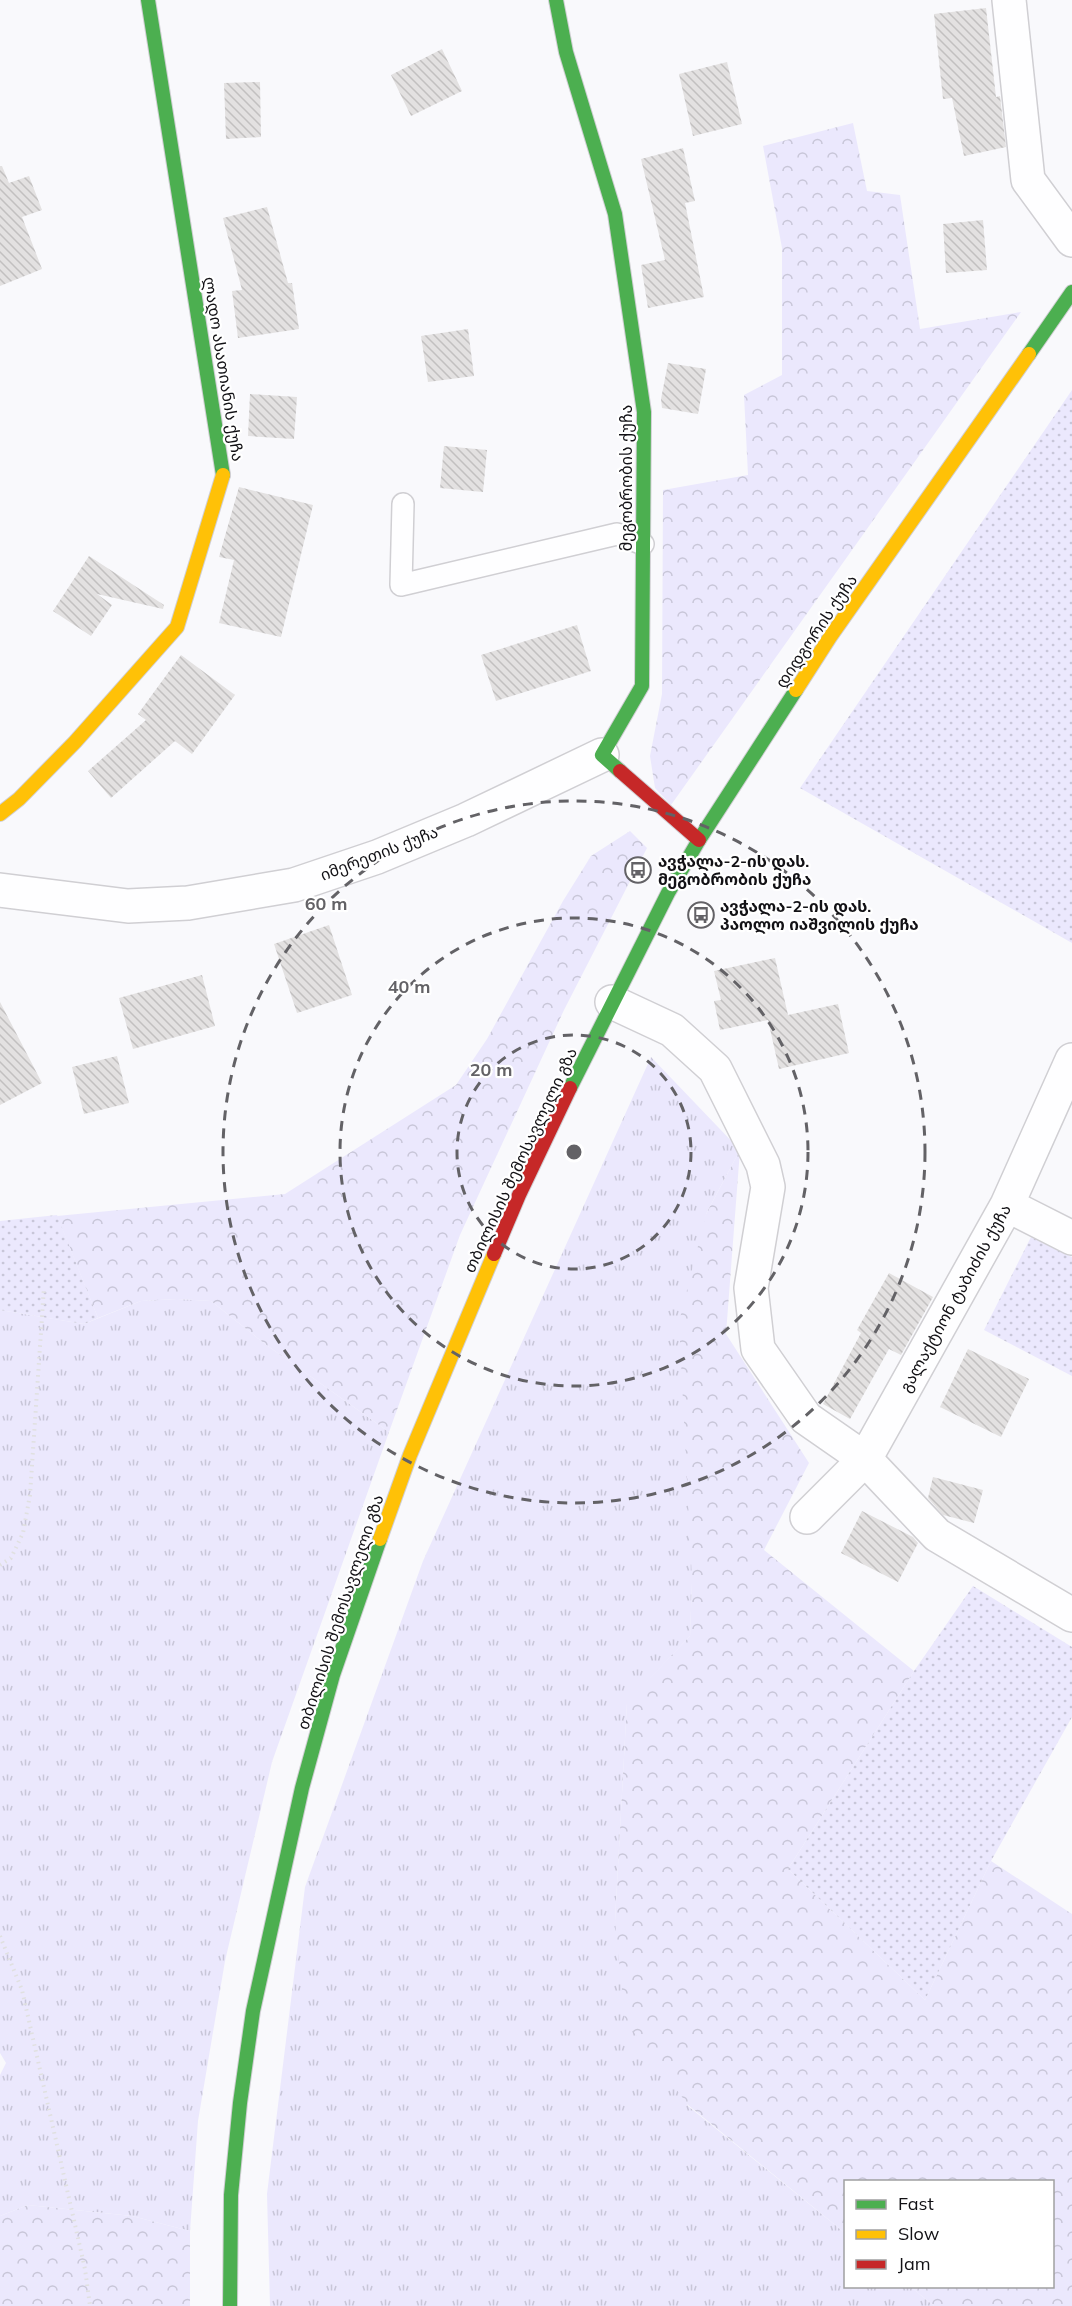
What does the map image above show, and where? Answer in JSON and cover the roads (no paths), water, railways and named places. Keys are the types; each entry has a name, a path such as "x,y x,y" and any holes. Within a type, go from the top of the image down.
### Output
{"main road":[{"name":"ლადო ასათიანის ქუჩა","path":"0,814 20,799 75,742 177,627 224,472 148,0"},
{"name":"მეგობრობის ქუჩა","path":"556,0 566,52 615,214 644,412 642,686 602,754"},
{"name":"დიდგორის ქუჩა","path":"612,1002 668,893 699,840 830,637 1072,292"},
{"path":"602,754 699,840"},
{"name":"თბილისის შემოსავლელი გზა","path":"230,2306 231,2194 240,2103 254,2011 302,1788 333,1675 364,1579 406,1465 519,1195 612,1002"}],"street":[{"path":"1009,0 1028,180 1072,240"},
{"name":"იმერეთის ქუჩა","path":"0,890 128,906 188,903 294,885 377,857 466,820 602,754"},
{"path":"612,1002 672,1030 715,1070 763,1165 768,1187 751,1288 758,1349 806,1418 865,1459 936,1535 1072,1615"},
{"name":"გალაქტიონ ტაბიძის ქუჩა","path":"807,1517 865,1459 1007,1205 1072,1059"},
{"path":"1007,1205 1072,1238"}],"lane":[{"path":"403,504 401,585 617,534 643,544"}],"place":[{"name":"ავჭალა-2-ის დას. მეგობრობის ქუჩა","path":"638,870"},
{"name":"ავჭალა-2-ის დას. პაოლო იაშვილის ქუჩა","path":"701,915"}]}
